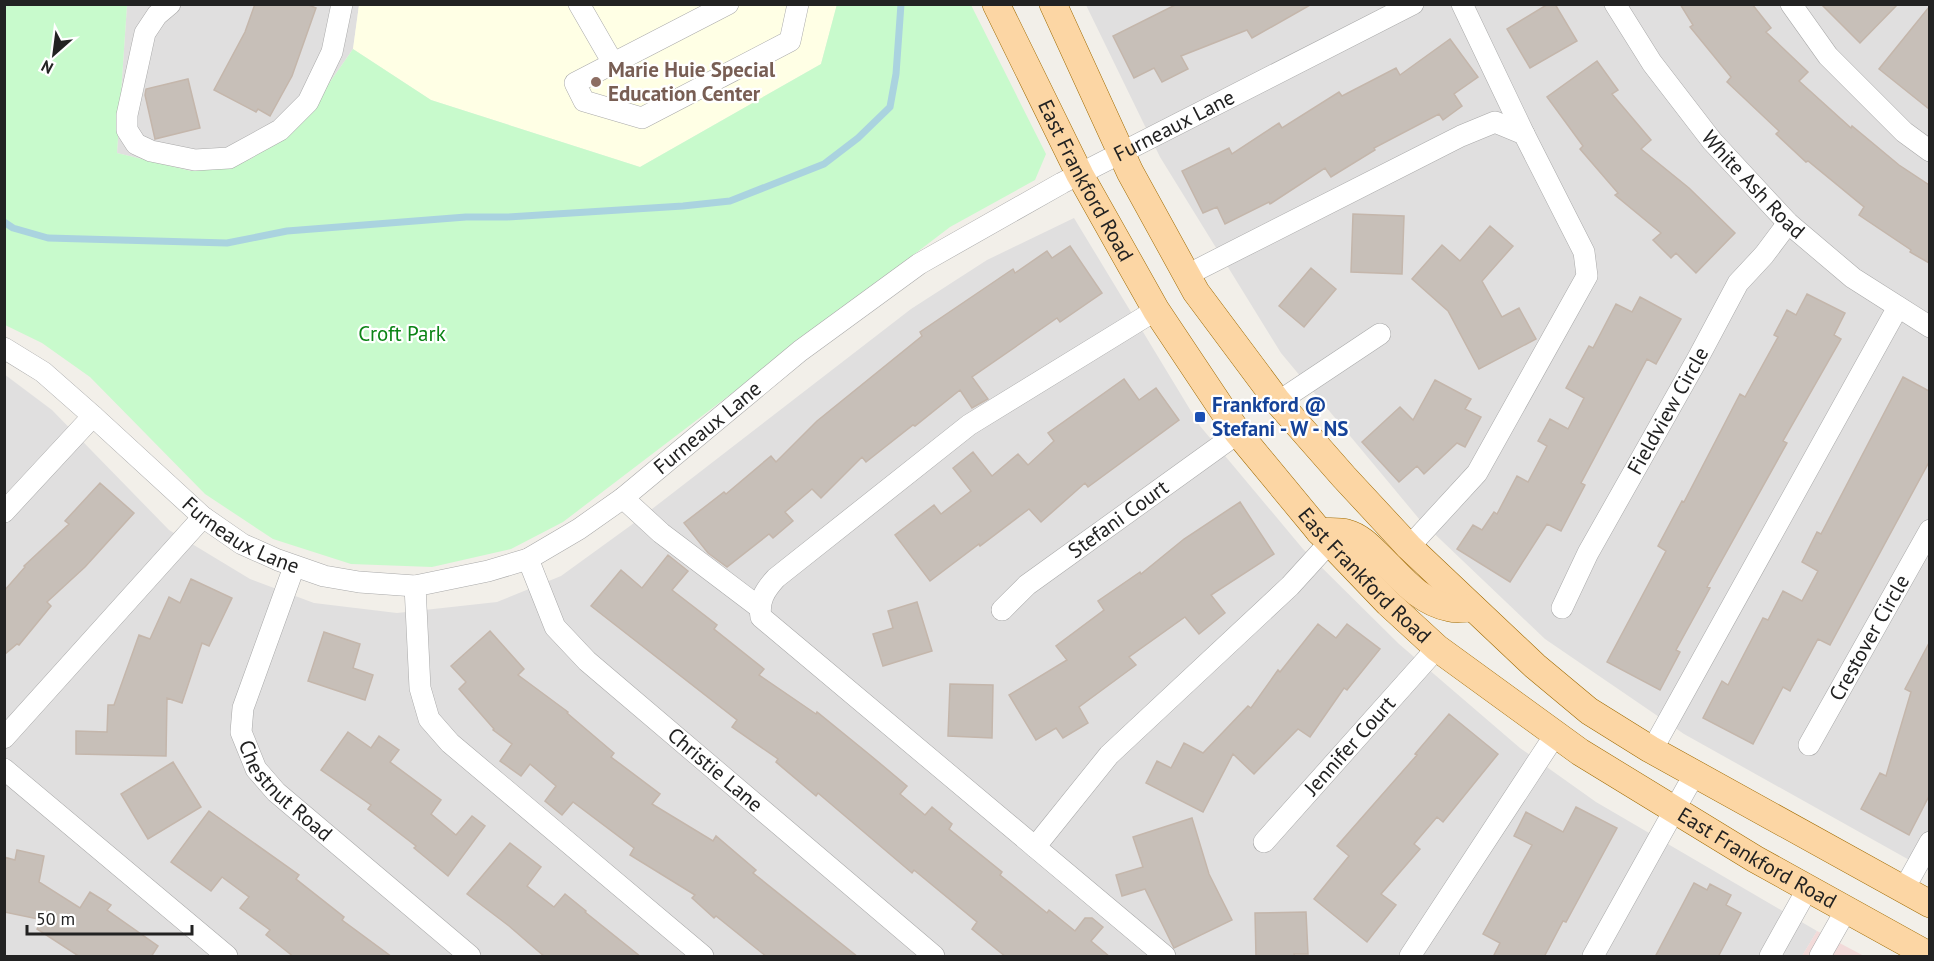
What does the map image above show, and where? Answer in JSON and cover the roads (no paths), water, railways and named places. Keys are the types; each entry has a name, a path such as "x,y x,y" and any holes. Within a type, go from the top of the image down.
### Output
{"main road":[{"name":"East Frankford Road","path":"996,4 1080,175 1156,309 1238,433 1325,536 1388,603 1437,648 1580,752 1675,812 1929,956"},
{"name":"East Frankford Road","path":"1053,4 1121,154 1196,292 1278,402 1409,547 1535,666 1588,711 1652,750 1929,904"},
{"path":"1325,536 1347,533 1357,538 1395,570 1412,590 1430,602 1451,609 1473,608"}],"street":[{"path":"170,4 158,15 145,33 127,115 127,130 136,144 151,151 195,160 229,158 280,130 308,102 332,52 342,4"},
{"path":"579,4 613,63"},
{"path":"728,4 575,83 584,101 642,118 789,41 798,4"},
{"name":"Furneaux Lane","path":"4,348 43,372 203,517 242,544 294,567 324,576 359,582 415,586 488,571 528,559 623,498 800,351 919,264 1062,183 1413,4"},
{"path":"1409,547 1477,473 1587,276 1584,252 1462,4"},
{"name":"White Ash Road","path":"1615,4 1652,63 1712,141 1788,223 1853,278 1929,327"},
{"path":"1791,4 1828,56 1904,132 1929,151"},
{"path":"1187,275 1461,136 1495,122 1524,134"},
{"name":"Fieldview Circle","path":"1562,608 1588,553 1738,284 1788,223"},
{"path":"1652,750 1898,308"},
{"path":"1156,309 969,425 776,578 761,600 760,608 761,617 1165,957"},
{"path":"1278,402 1380,334"},
{"path":"4,512 93,416"},
{"name":"Stefani Court","path":"1002,610 1027,585 1238,433"},
{"path":"623,498 661,532 760,608"},
{"path":"4,738 203,517"},
{"name":"Crestover Circle","path":"1809,745 1929,530"},
{"path":"1035,848 1109,755 1290,586 1325,536"},
{"name":"Christie Lane","path":"528,559 555,627 586,661 934,957"},
{"name":"Chestnut Road","path":"294,567 243,708 241,732 256,769 276,792 470,957"},
{"path":"415,586 420,688 429,719 450,744 703,957"},
{"name":"Jennifer Court","path":"1264,842 1437,648"},
{"path":"1410,957 1555,735"},
{"path":"4,770 227,957"},
{"path":"1593,957 1695,772"},
{"path":"1904,890 1929,842"},
{"path":"1770,957 1808,888"},
{"path":"1820,957 1846,910"}],"waterway":[{"path":"4,222 13,228 48,238 227,243 287,231 466,217 507,217 730,201 824,164 858,138 890,107 896,74 901,4"}],"place":[{"name":"Marie Huie Special Education Center","path":"596,82"},
{"name":"Frankford @ Stefani - W - NS","path":"1200,417"}],"park label":[{"name":"Croft Park","path":"402,334"}]}
